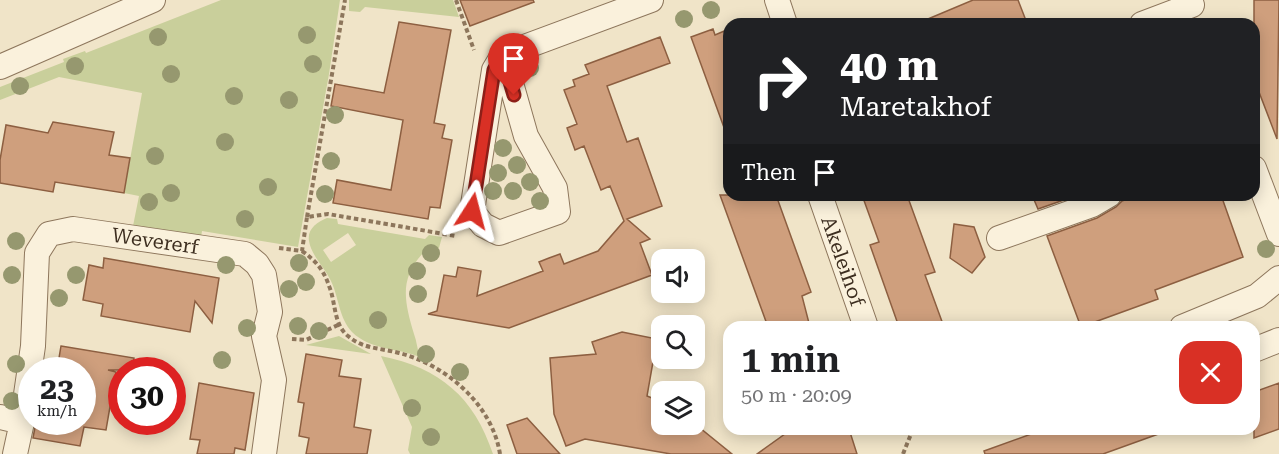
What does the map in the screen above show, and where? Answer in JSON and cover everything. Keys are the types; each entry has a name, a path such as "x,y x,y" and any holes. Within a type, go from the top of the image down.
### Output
{"street":[{"path":"0,67 153,0"},
{"path":"498,63 651,0"},
{"path":"777,0 783,18"},
{"path":"1164,18 1194,10"},
{"path":"498,63 526,136 555,188 558,212 499,233 483,225 472,211 498,63"},
{"path":"1260,184 1279,234"},
{"name":"Akeleihof","path":"822,201 864,321"},
{"path":"999,238 1099,201"},
{"name":"Wevererf","path":"15,454 11,419 33,346 37,254 49,234 73,229 245,254 257,264 264,275"},
{"path":"264,275 270,312 264,336 274,380 264,454"},
{"path":"1197,321 1257,296 1279,278"},
{"path":"1260,348 1279,340"}],"path":[{"path":"302,251 345,0"},
{"path":"456,0 479,62 498,63"},
{"path":"307,217 328,213 471,238 483,225"},
{"path":"264,275 273,270 279,248 302,251 316,261 330,286 338,325 347,336 369,349 398,352 431,363 462,386 486,417 500,454"},
{"path":"264,336 306,340 338,325"},
{"path":"903,454 911,435"}],"green space":[{"path":"221,0 340,0 298,247 202,231 201,237 133,226 139,196 124,193 142,93 59,77 0,100 0,87 64,62 63,59 85,51 86,53"},
{"path":"349,0 453,0 459,17 365,7 360,12 349,11"},
{"path":"327,218 337,219 338,224 425,239 429,235 442,237 439,248 429,247 412,267 408,277 407,309 420,357 367,342 352,332 342,314 331,281 312,251 309,241 311,230","holes":["348,233 356,245 331,262 323,250"]},
{"path":"339,336 371,354 306,345"},
{"path":"381,356 421,368 452,388 476,416 493,454 410,454 408,450 412,427"}],"building":[{"path":"460,0 533,0 534,2 470,26"},
{"path":"973,0 1018,0 1025,18 930,18"},
{"path":"1254,0 1279,0 1277,139 1260,95 1260,18 1254,18"},
{"path":"399,22 451,30 434,123 445,125 442,138 452,140 440,208 430,207 428,219 333,203 337,180 391,190 403,120 331,106 335,84 384,93"},
{"path":"713,29 715,35 723,32 723,125 691,37"},
{"path":"660,37 670,63 607,86 627,142 638,138 662,206 627,219 650,239 640,243 651,275 509,328 428,314 437,311 444,275 456,277 458,267 481,271 477,296 543,271 539,262 549,258 560,254 564,264 598,251 624,221 610,186 601,190 584,146 575,150 567,128 577,124 564,90 575,86 573,80 589,74 585,65"},
{"path":"53,122 114,132 109,155 130,158 124,193 55,182 53,192 0,183 0,160 6,125 48,133"},
{"path":"720,195 723,195 723,201 778,201 811,292 802,296 808,321 766,321"},
{"path":"864,201 909,201 935,272 925,275 942,321 897,321 870,245 879,242"},
{"path":"1035,201 1061,201 1038,209"},
{"path":"1122,201 1223,201 1243,257 1155,290 1158,299 1098,321 1079,321 1047,236 1097,218"},
{"path":"954,224 974,227 985,257 972,273 950,258"},
{"path":"104,258 219,278 212,323 195,301 190,332 101,316 103,304 83,300 89,265 103,268"},
{"path":"622,332 651,338 652,369 647,396 651,398 651,435 705,435 705,432 732,454 671,454 585,439 566,446 554,414 550,358 596,354 592,342"},
{"path":"61,346 128,357 108,357 106,430 96,429 96,357 59,357"},
{"path":"306,354 342,360 339,376 361,379 354,427 371,430 367,454 306,454 309,438 299,436 304,403 298,402"},
{"path":"199,383 254,393 245,450 235,448 234,454 197,454 200,440 190,439"},
{"path":"1279,383 1279,429 1254,438 1254,435 1260,435 1260,390"},
{"path":"527,418 560,454 517,454 507,425"},
{"path":"34,435 82,435 80,446 33,438"},
{"path":"784,435 851,435 857,454 757,454"},
{"path":"1028,435 1156,435 1103,454 985,454 984,451"}],"route":[{"path":"472,211 494,70 502,55 514,95"}]}
